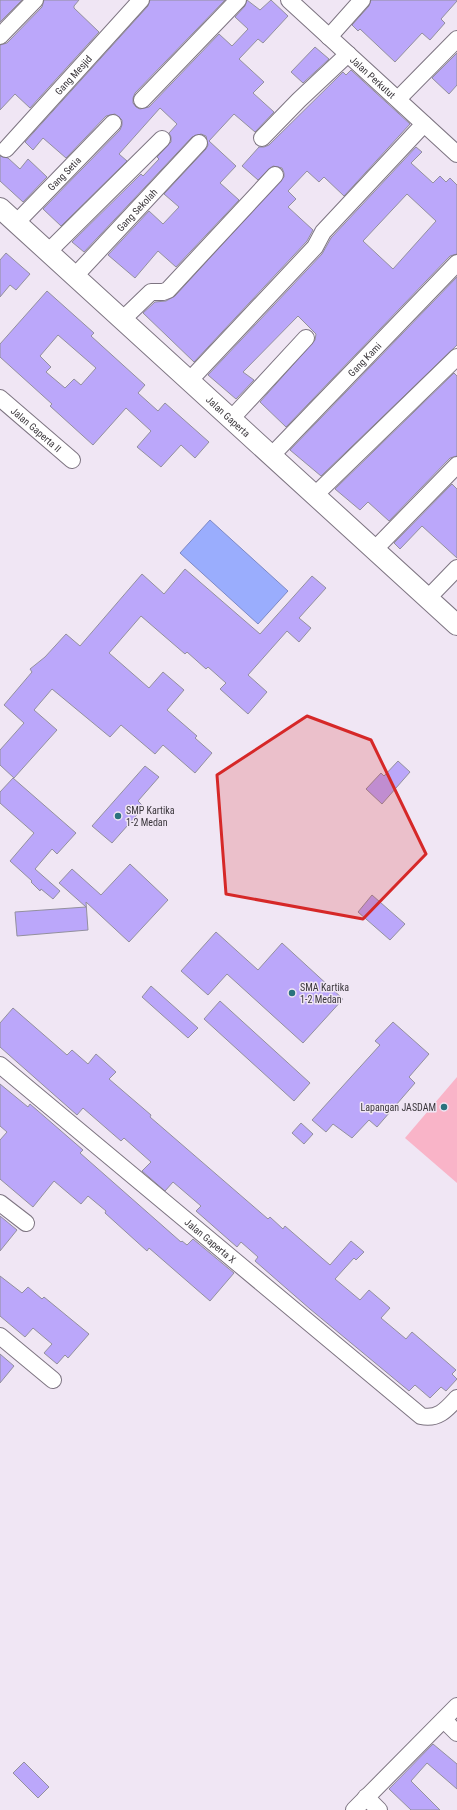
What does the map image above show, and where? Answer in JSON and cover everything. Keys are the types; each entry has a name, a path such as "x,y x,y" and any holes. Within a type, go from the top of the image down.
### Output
{"street":[{"path":"0,36 35,0"},
{"name":"Gang Mesjid","path":"6,149 141,0"},
{"path":"142,100 238,0"},
{"name":"Jalan Perkutut","path":"289,0 457,154"},
{"path":"329,37 362,0"},
{"path":"398,99 457,38"},
{"path":"262,138 299,100 348,54"},
{"name":"Gang Setia","path":"16,223 113,124"},
{"path":"189,381 316,247 323,232 424,124"},
{"path":"48,252 162,139"},
{"name":"Gang Sekolah","path":"74,277 199,143"},
{"path":"122,320 151,292 163,292 168,290 275,175"},
{"name":"Jalan Gaperta","path":"0,208 457,625"},
{"name":"Gang Kami","path":"272,455 457,263"},
{"path":"231,419 306,338"},
{"path":"315,495 457,356"},
{"name":"Jalan Gaperta II","path":"0,398 72,460"},
{"path":"374,549 457,465"},
{"path":"428,598 457,568"},
{"name":"Jalan Gaperta X","path":"0,1065 421,1416 428,1417 440,1414 457,1398"},
{"path":"0,1203 26,1224"},
{"path":"0,1336 53,1380"},
{"path":"354,1810 457,1706"},
{"path":"444,1720 457,1733"},
{"path":"366,1797 379,1810"}],"highlighted area":[{"path":"307,716 371,740 426,854 363,919 226,894 217,775"}],"shaded area":[{"name":"Lapangan JASDAM","path":"457,1077 457,1183 405,1138"}],"water":[{"path":"210,520 288,591 258,624 180,553"}],"building":[{"path":"0,0 22,0 0,22"},
{"path":"44,0 79,0 74,8 99,32 30,108 15,94 0,110 0,45 7,43 42,7"},
{"path":"150,0 225,0 135,93 133,103 140,109 149,107 219,34 232,46 248,29 235,17 245,6 247,0 260,10 271,0 288,16 263,43 258,39 239,59 264,82 253,93 274,112 255,132 234,114 209,141 236,166 220,183 239,200 176,267 158,251 135,278 108,255 149,211 163,224 179,207 164,194 206,149 208,145 206,136 201,134 192,137 84,252 72,242 141,174 143,176 159,159 157,157 171,142 169,133 177,124 160,108 119,154 127,161 61,226 43,209 120,130 122,120 115,114 106,116 66,158 43,138 33,150 25,142 148,6"},
{"path":"371,0 457,1 441,19 445,23 430,40 422,33 395,62 360,29 358,31 352,25 369,6"},
{"path":"315,47 329,59 303,83 291,72"},
{"path":"457,53 457,85 449,94 432,78"},
{"path":"351,70 410,124 344,196 324,177 319,182 307,171 288,191 296,199 288,207 313,230 307,241 194,362 143,313 155,302 166,301 175,296 284,177 282,168 273,166 258,180 242,166 259,147 269,145 343,72 346,75"},
{"path":"416,147 422,152 411,163 433,183 440,176 446,182 450,178 457,185 457,254 450,256 286,427 260,402 315,340 316,334 298,316 243,372 254,380 236,399 208,375 322,254 331,238","holes":["407,194 436,221 393,269 363,241"]},
{"path":"0,156 8,158 20,169 28,159 47,177 23,202 0,181"},
{"path":"6,253 30,274 16,290 10,285 0,297 0,260"},
{"path":"457,277 457,345 321,476 290,450"},
{"path":"47,291 94,333 91,336 145,385 138,393 158,411 165,403 209,442 195,458 181,445 161,467 137,447 151,431 126,408 93,445 50,406 52,404 0,357 0,344","holes":["58,335 96,368 81,385 74,379 65,388 46,372 51,367 40,356"]},
{"path":"454,373 457,376 457,456 450,458 389,521 368,502 360,510 335,489"},
{"path":"452,484 457,489 457,558 422,526 400,549 394,543"},
{"path":"185,569 260,634 312,576 326,588 299,618 311,628 299,642 287,631 248,675 267,692 248,714 220,689 226,683 208,667 206,669 187,652 185,654 141,616 109,653 149,688 163,672 184,690 167,710 197,736 195,738 212,753 195,773 163,745 155,754 121,725 110,737 52,689 34,710 57,730 14,778 0,765 0,750 24,723 4,705 32,672 30,669 45,657 66,634 80,646 142,574 164,594"},
{"path":"398,761 410,772 382,804 366,789 381,773 384,776"},
{"name":"SMP Kartika 1-2 Medan","path":"145,766 159,777 138,801 144,807 112,843 92,826"},
{"path":"13,778 76,833 57,854 52,849 35,869 60,891 53,899 41,889 40,891 31,882 32,881 10,861 34,833 0,803 0,792"},
{"path":"130,864 168,900 129,942 86,902 88,930 17,936 15,912 86,907 59,883 72,869 101,895"},
{"path":"372,895 405,924 390,940 358,912"},
{"name":"SMA Kartika 1-2 Medan","path":"216,932 258,970 282,943 343,999 303,1043 227,974 208,995 181,971"},
{"path":"151,986 198,1028 188,1038 142,997"},
{"path":"220,1001 310,1083 294,1101 204,1019"},
{"path":"13,1008 67,1055 72,1050 88,1064 96,1054 116,1072 109,1079 151,1115 150,1117 268,1219 270,1217 283,1229 285,1226 330,1265 351,1241 364,1252 356,1260 354,1258 335,1279 360,1300 369,1290 390,1308 381,1318 406,1339 412,1332 456,1370 452,1374 457,1379 446,1391 441,1387 430,1398 415,1385 409,1391 310,1309 255,1261 258,1257 241,1242 237,1247 196,1211 201,1206 173,1182 165,1191 142,1171 151,1162 124,1138 121,1141 83,1108 77,1115 0,1047 0,1023"},
{"path":"393,1022 429,1054 409,1077 415,1083 377,1127 369,1120 352,1138 333,1124 326,1132 312,1120 380,1045 375,1041"},
{"path":"0,1084 28,1107 30,1104 83,1150 80,1153 181,1242 182,1241 187,1245 193,1239 234,1273 210,1301 149,1248 147,1251 105,1213 106,1211 88,1196 81,1204 54,1181 33,1207 0,1179 0,1140 7,1132 0,1126"},
{"path":"301,1123 313,1134 304,1144 292,1133"},
{"path":"0,1216 17,1230 0,1251"},
{"path":"0,1276 22,1293 28,1287 42,1299 44,1297 89,1334 68,1358 65,1355 57,1364 44,1353 52,1344 33,1328 25,1337 0,1316"},
{"path":"0,1354 14,1366 0,1383"},
{"path":"433,1744 457,1764 457,1789 427,1763 411,1781 440,1810 411,1810 389,1789"},
{"path":"24,1762 49,1787 38,1798 13,1773"}],"place":[{"name":"SMP Kartika 1-2 Medan","path":"118,816"},
{"name":"SMA Kartika 1-2 Medan","path":"292,993"},
{"name":"Lapangan JASDAM","path":"444,1107"}]}
